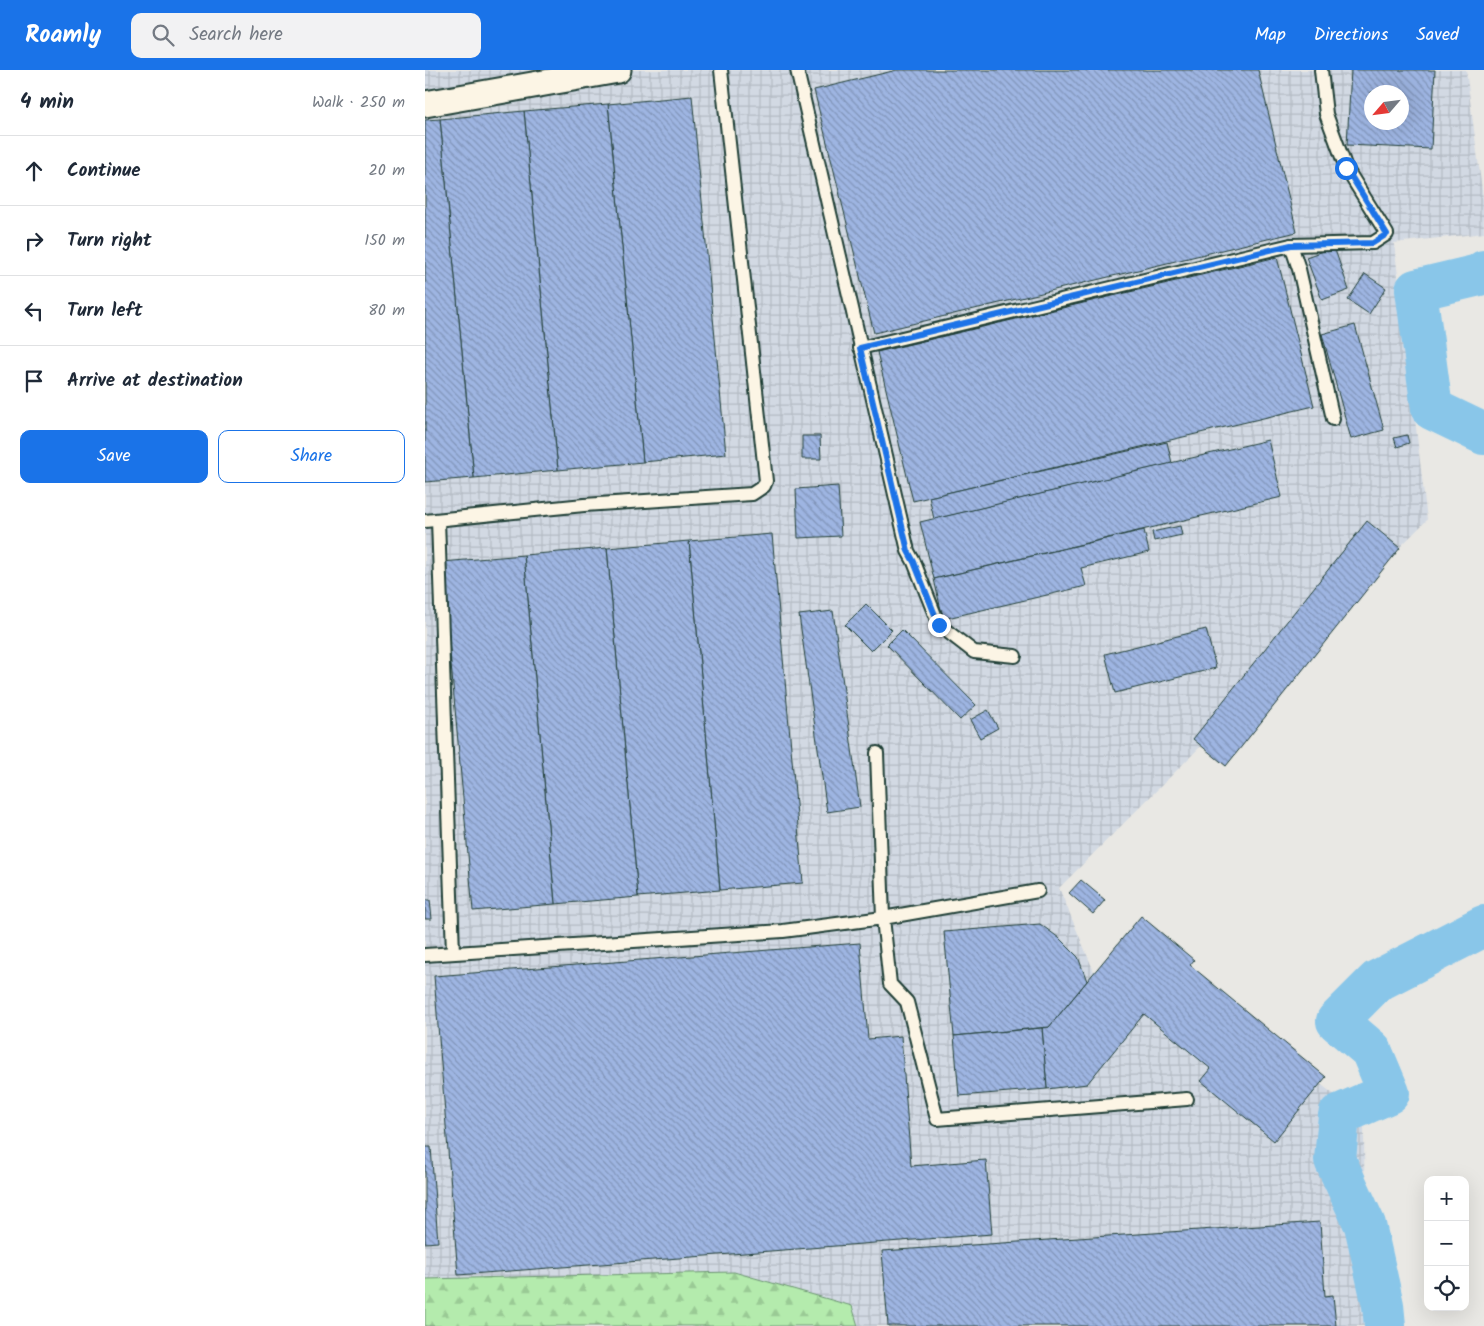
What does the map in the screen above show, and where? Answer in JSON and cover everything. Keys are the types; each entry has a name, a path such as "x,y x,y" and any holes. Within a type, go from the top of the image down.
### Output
{"street":[{"path":"425,104 618,70"}],"lane":[{"path":"453,953 431,520 584,505 752,494 764,486 766,481 721,70"},
{"path":"797,70 908,551 939,625 974,652 1015,656"},
{"path":"860,348 1291,245 1373,243 1387,234 1346,168 1326,114 1321,70"},
{"path":"1291,245 1299,269 1333,418"},
{"path":"877,753 883,918 890,984 907,1002 937,1119 1187,1099"},
{"path":"425,955 783,931 883,918 1038,891"}],"shaded area":[{"path":"425,70 1466,70 1484,205 1484,233 1394,243 1427,520 1059,888 1108,1005 1192,987 1364,1117 1365,1326 858,1326 852,1306 734,1272 425,1279"}],"green space":[{"path":"734,1272 852,1306 858,1326 425,1326 425,1279"}],"building":[{"path":"897,70 1258,70 1297,232 874,333 814,90"},
{"path":"1351,70 1435,70 1431,149 1347,145"},
{"path":"692,96 726,454 643,462 608,104"},
{"path":"608,104 643,462 558,470 524,111"},
{"path":"524,111 558,470 474,478 440,119"},
{"path":"440,119 474,478 425,482 425,120"},
{"path":"1334,247 1349,290 1322,300 1306,257"},
{"path":"1277,257 1314,406 913,501 877,352"},
{"path":"1365,274 1386,288 1369,314 1348,300"},
{"path":"1355,325 1384,430 1351,439 1322,334"},
{"path":"1407,435 1409,443 1397,447 1394,438"},
{"path":"802,436 820,436 821,459 802,459"},
{"path":"1268,440 1282,497 934,579 920,522"},
{"path":"1167,442 1172,463 934,519 929,497"},
{"path":"838,486 841,536 798,538 796,489"},
{"path":"1367,521 1400,548 1226,766 1193,739"},
{"path":"1180,526 1182,535 1154,541 1152,532"},
{"path":"1144,530 1149,552 1081,568 1086,586 943,619 934,579"},
{"path":"772,534 803,883 720,890 689,541"},
{"path":"689,541 720,890 638,897 607,548"},
{"path":"607,548 638,897 555,904 524,555"},
{"path":"524,555 555,904 473,911 442,562"},
{"path":"866,604 892,630 871,651 845,625"},
{"path":"833,611 860,807 827,812 799,615"},
{"path":"1206,629 1216,668 1115,693 1105,654"},
{"path":"902,630 976,705 960,720 887,645"},
{"path":"988,710 998,728 980,738 970,720"},
{"path":"1081,880 1105,900 1093,914 1069,893"},
{"path":"425,900 430,900 432,919 425,919"},
{"path":"1141,916 1194,960 1190,965 1326,1077 1274,1141 1201,1081 1211,1069 1144,1014 1087,1084 1047,1089 1042,1028 1049,1027"},
{"path":"1040,924 1059,938 1078,957 1087,981 1049,1027 954,1036 944,932"},
{"path":"860,943 868,1039 901,1036 911,1166 986,1160 992,1234 458,1275 434,976"},
{"path":"1042,1028 1047,1089 959,1096 954,1036"},
{"path":"425,1147 431,1147 438,1242 425,1243"},
{"path":"1320,1222 1325,1296 1333,1295 1336,1326 888,1326 882,1251"}],"waterway":[{"path":"1484,271 1479,275 1416,290 1432,409 1484,434"},
{"path":"1385,1326 1383,1305 1365,1225 1335,1160 1339,1115 1389,1093 1371,1050 1337,1021 1377,981 1484,926"}],"route":[{"path":"939,625 908,551 860,348 1291,245 1373,243 1387,234 1346,168"}]}
